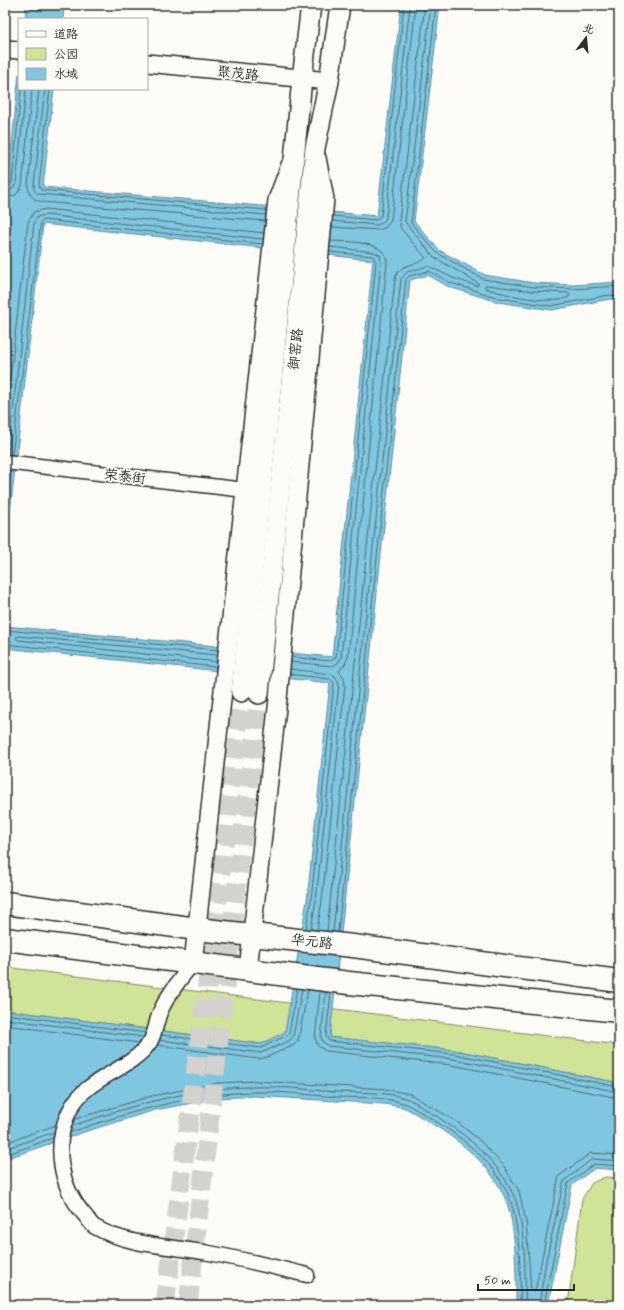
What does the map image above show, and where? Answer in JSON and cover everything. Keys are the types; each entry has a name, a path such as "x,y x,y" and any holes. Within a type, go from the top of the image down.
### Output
{"main road":[{"name":"御窑路","path":"311,5 302,79 296,149 284,200 278,259 250,693 317,201 315,148 329,81 340,5"},
{"name":"华元路","path":"5,903 252,936 285,937 619,981"},
{"path":"5,939 349,983 619,1011"}],"street":[{"path":"5,49 18,50"},
{"name":"聚茂路","path":"148,63 329,81"},
{"path":"248,970 279,691 318,265 317,201"},
{"path":"278,259 245,490 193,963 173,988 160,1012 150,1041 142,1051 81,1093 69,1111 59,1144 64,1181 74,1203 94,1226 127,1239 209,1253 307,1275"},
{"name":"荣泰街","path":"5,462 245,490"}],"green space":[{"path":"5,967 619,1045 619,1083 454,1050 285,1033 261,1044 5,1010"},
{"path":"605,1177 619,1178 619,1305 568,1305 582,1199 592,1183"}],"water":[{"path":"26,5 64,5 63,18 25,18"},
{"path":"401,5 440,5 414,221 439,250 485,275 534,283 573,285 619,282 619,300 610,299 552,310 498,302 449,287 428,275 410,280 330,1037 454,1050 619,1083 619,1170 595,1168 572,1185 548,1305 516,1305 514,1234 504,1196 490,1172 460,1143 438,1127 405,1108 384,1104 255,1096 219,1098 155,1110 5,1159 5,1010 261,1044 285,1032 307,900 330,683 5,648 5,626 332,657 373,260 43,224 5,555 5,183 8,183 18,84 18,90 54,90 43,187 377,216"}],"tunnel":[{"path":"165,1305 218,900 241,692"},
{"path":"188,1305 259,694"}]}
